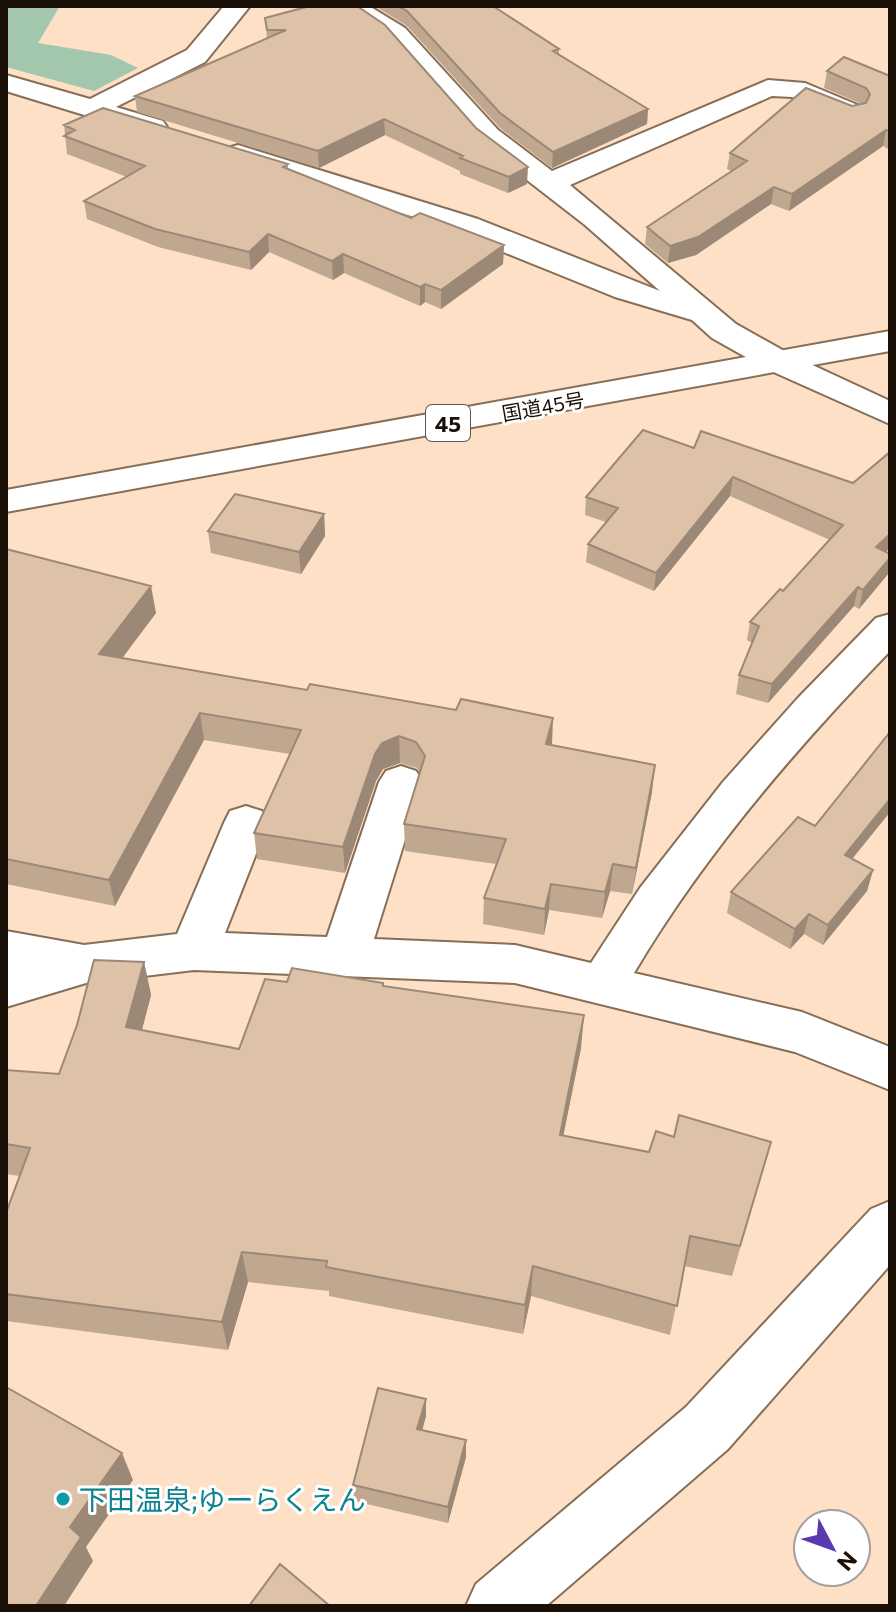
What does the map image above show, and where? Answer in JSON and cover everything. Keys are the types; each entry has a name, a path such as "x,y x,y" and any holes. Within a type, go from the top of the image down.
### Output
{"main road":[{"path":"92,109 196,56 207,48 221,23 238,6"},
{"path":"352,6 396,33 488,136 596,219 724,331 781,363 890,414"},
{"path":"6,83 186,138"},
{"path":"549,183 768,88 796,89 850,112"},
{"path":"216,147 440,217 670,307 705,313"},
{"name":"国道45号","path":"6,501 890,341"},
{"path":"603,985 626,942 735,797 836,680 890,627"},
{"path":"345,956 401,782"},
{"path":"194,951 246,823"},
{"path":"6,950 86,964"},
{"path":"6,987 86,964 194,951 515,964 802,1033 890,1069"},
{"path":"498,1606 707,1428 890,1226"}],"green space":[{"path":"6,6 60,6 38,43 111,55 138,68 94,91 6,67"}],"building":[{"path":"310,6 357,6 385,25 476,128 528,167 509,177 460,158 463,156 384,119 318,151 135,96 286,30 267,30 265,18"},
{"path":"398,6 493,6 559,49 553,51 648,109 553,152 500,113 407,11"},
{"path":"844,57 890,76 890,131 886,130 792,194 774,187 698,237 670,246 647,227 747,161 730,153 806,88 852,106 866,103 870,94 866,88 827,71"},
{"path":"103,108 288,164 283,167 411,218 420,213 504,245 441,290 425,284 420,287 343,254 332,261 268,234 249,252 155,229 84,201 145,166 64,136 75,130 64,125"},
{"path":"643,430 694,448 701,431 853,483 890,452 890,534 876,547 890,554 890,558 863,590 858,587 772,684 739,675 759,626 750,622 843,525 733,477 656,573 588,544 618,508 586,497"},
{"path":"235,494 324,514 299,552 208,531"},
{"path":"6,549 151,586 99,654 307,690 310,684 456,710 461,699 553,718 546,744 655,765 636,868 613,864 605,892 551,884 545,909 484,898 506,839 404,824 425,756 416,742 399,736 382,743 375,754 343,847 254,833 301,730 200,713 109,880 6,859"},
{"path":"890,732 890,799 845,855 873,870 828,925 809,914 795,929 731,892 798,817 815,826"},
{"path":"94,960 144,962 126,1027 239,1049 265,979 287,982 292,968 383,983 383,986 584,1015 560,1135 649,1152 656,1131 674,1137 679,1115 771,1142 740,1246 690,1236 677,1306 533,1266 525,1305 326,1267 327,1261 242,1252 222,1322 6,1294 6,1213 30,1148 6,1144 6,1070 59,1074 77,1025"},
{"name":"下田温泉;ゆーらくえん","path":"6,1387 122,1453 70,1527 81,1537 36,1606 6,1606"},
{"path":"378,1388 426,1399 417,1429 466,1440 448,1507 353,1485"},
{"path":"280,1564 330,1606 249,1606"}],"place":[{"name":"下田温泉;ゆーらくえん","path":"63,1499"}]}
